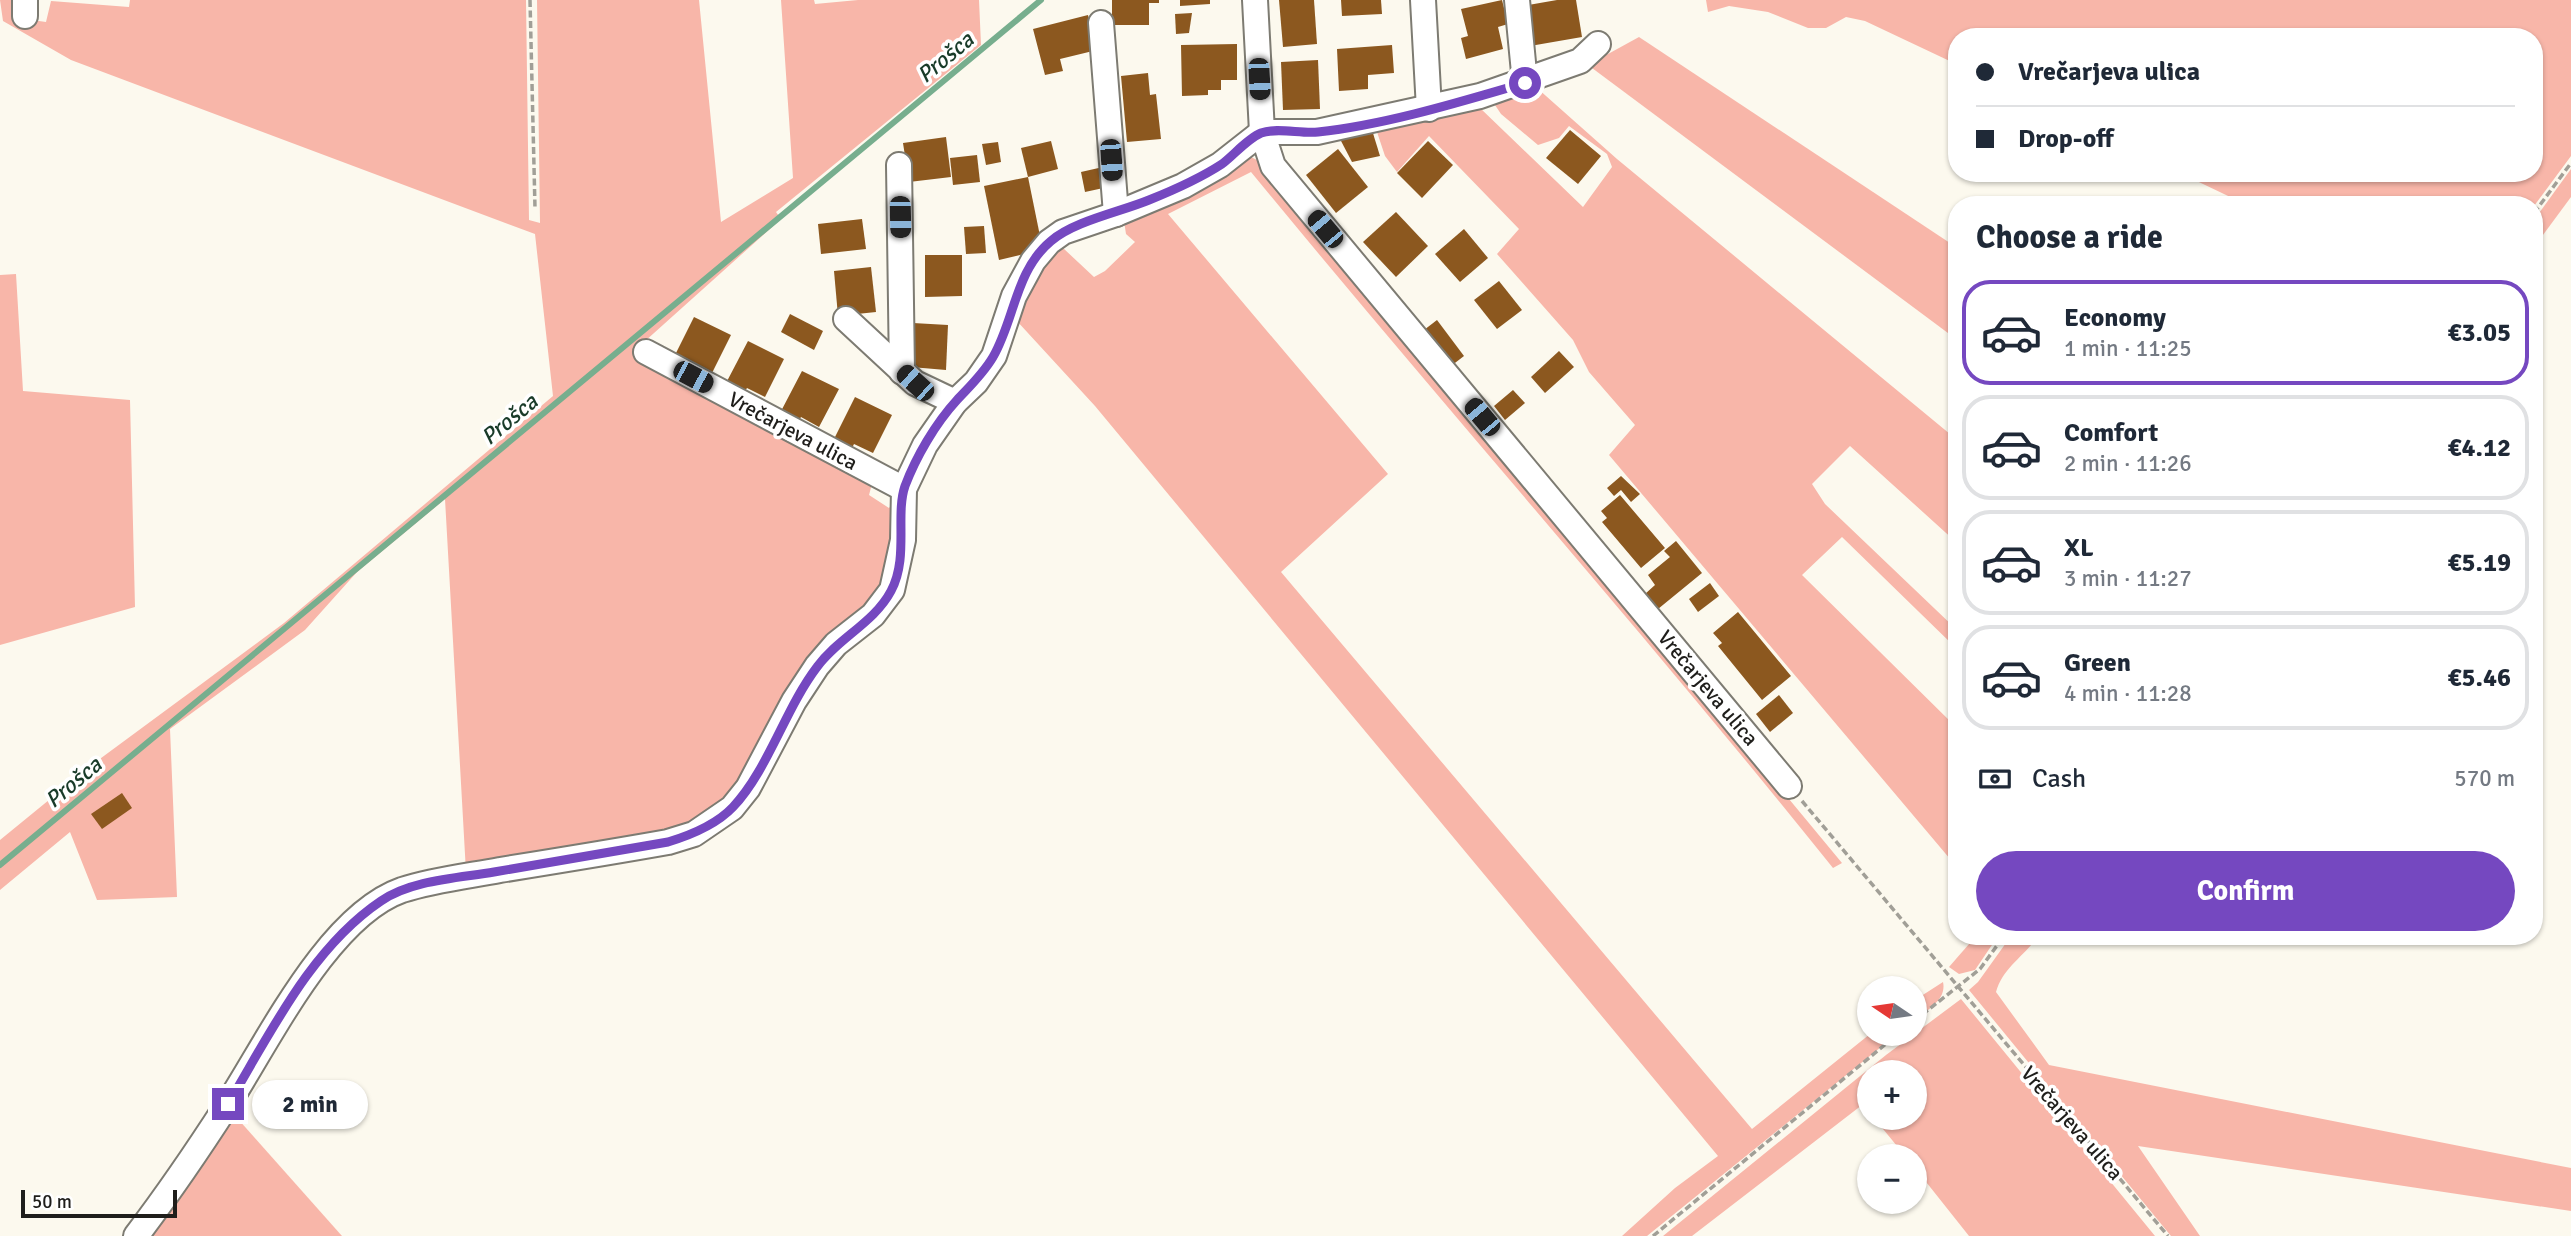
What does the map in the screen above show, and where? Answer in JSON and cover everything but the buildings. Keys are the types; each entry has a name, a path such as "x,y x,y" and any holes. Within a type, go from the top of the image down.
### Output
{"street":[{"name":"Vrečarjeva ulica","path":"1255,0 1262,132 1273,166 1789,786"},
{"path":"1423,0 1429,108"},
{"path":"1517,0 1525,83"},
{"path":"1101,23 1116,214"},
{"path":"136,1236 228,1104 282,1015 323,956 344,931 382,900 401,891 668,842 694,834 732,808 748,788 794,701 817,666 836,644 873,615 892,590 903,540 904,489 925,445 955,402 976,382 993,356 1014,296 1032,261 1049,242 1063,232 1116,214 1183,186 1220,165 1262,132 1317,132 1429,108 1525,83 1580,61 1598,44"},
{"path":"900,165 902,372"},
{"path":"846,319 924,389 955,402"},
{"name":"Vrečarjeva ulica","path":"646,352 904,489"}],"path":[{"path":"530,0 536,208"},
{"path":"2543,202 2571,163"},
{"name":"Vrečarjeva ulica","path":"1789,786 2168,1236"},
{"path":"1927,1010 1980,969 1997,945"},
{"path":"1653,1236 1883,1046"}],"shaded area":[{"path":"0,0 33,0 32,20 46,22 51,1 129,7 130,0 526,0 529,220 540,223 537,0 699,0 721,222 793,178 781,0 814,0 815,4 858,0 979,0 981,45 776,212 781,219 634,351 873,480 869,495 889,508 896,500 892,578 744,786 697,827 466,872 445,499 357,572 305,630 170,729 177,897 97,900 70,832 0,890 0,840 93,764 284,623 553,396 535,234 71,60 3,21"},
{"path":"1706,0 2571,0 2571,156 2541,196 2228,196 2199,182 2543,182 2543,28 1948,28 1948,60 1865,21 1846,17 1826,28 1808,28 1768,12 1729,6 1708,12"},
{"path":"1639,37 1948,242 1948,333 1588,65"},
{"path":"1537,88 1617,159 1948,432 1948,535 1850,446 1812,484 1825,504 1948,621 1948,640 1842,537 1802,575 1948,719 1948,857 1609,455 1635,425 1589,372 1573,340 1497,254 1519,229 1429,136 1397,172 1385,156 1376,129 1479,107 1583,207 1612,167 1607,154 1569,126 1559,138 1538,145 1501,114 1493,102"},
{"path":"1251,157 1261,162 1842,863 1833,868 1251,172 1168,214 1388,474 1281,572 1752,1129 1857,1044 1882,1046 1865,1060 1857,1060 1857,1066 1647,1236 1622,1236 1675,1188 1718,1156 1095,406 1015,319 1019,304 1056,245 1063,248 1094,277 1105,271 1135,242 1126,234 1124,221"},
{"path":"2571,169 2571,197 2543,235 2543,208"},
{"path":"16,274 23,391 130,400 135,607 0,645 0,275"},
{"path":"1968,945 1992,945 1975,970 1959,974 1949,967"},
{"path":"2005,945 2030,945 2009,969 1996,992 2049,1065 2571,1168 2571,1211 2138,1146 2200,1236 2171,1236 1969,990 1978,982"},
{"path":"1943,982 1942,994 1927,1010 1927,992"},
{"path":"1961,999 2155,1236 1969,1236 1927,1183 1927,1144 1895,1144 1884,1130 1927,1130 1927,1060 1880,1060 1898,1046 1927,1046 1927,1024"},
{"path":"1857,1079 1857,1109 1692,1236 1663,1236"},
{"path":"230,1110 342,1236 142,1236"}],"waterway":[{"name":"Prošca","path":"0,865 1041,0"}],"route":[{"path":"228,1104 282,1015 323,956 344,931 382,900 401,891 470,876 668,842 694,834 732,808 748,788 794,701 817,666 836,644 873,615 892,590 903,540 904,489 925,445 955,402 976,382 993,356 1007,324 1014,296 1032,261 1049,242 1063,232 1116,214 1183,186 1220,165 1262,132 1317,132 1387,118 1525,83"}]}
